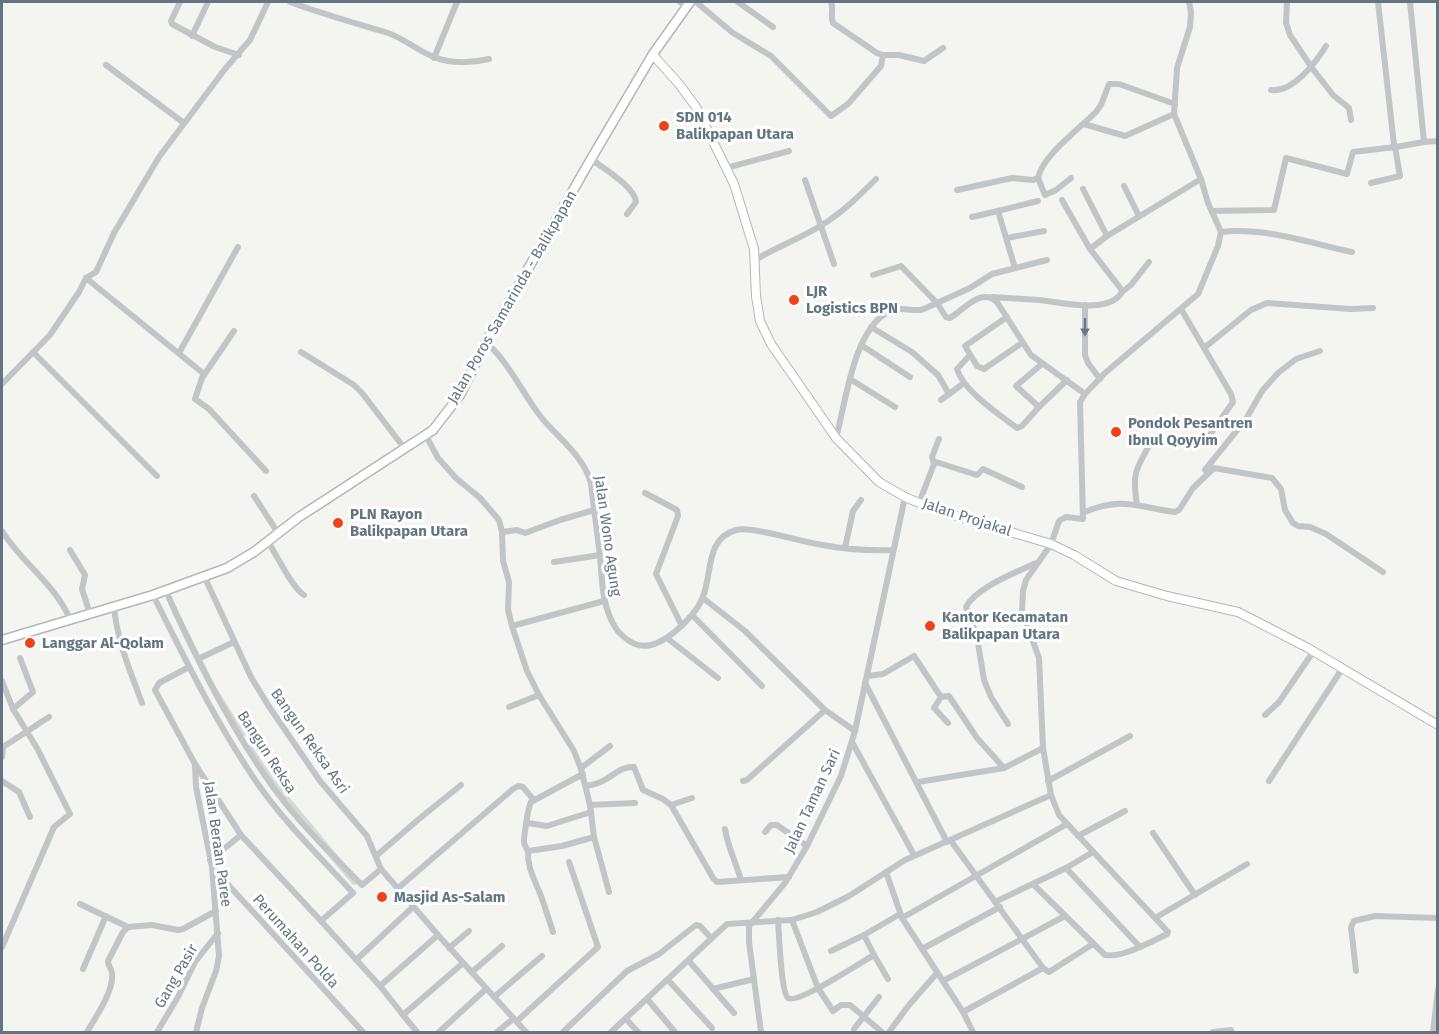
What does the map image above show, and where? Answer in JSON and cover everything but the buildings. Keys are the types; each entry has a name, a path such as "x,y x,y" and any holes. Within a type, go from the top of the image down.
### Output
{"highway":[{"name":"Jalan Poros Samarinda - Balikpapan","path":"2,640 205,578 242,560 278,533 433,430 460,394 486,342 591,159 685,3"}],"main road":[{"name":"Jalan Projakal","path":"653,55 696,107 726,168 750,231 760,321 771,344 836,438 847,452 879,482 905,497 936,510 1051,544 1074,555 1116,581 1167,596 1238,612 1313,652 1437,725"}],"street":[{"path":"180,2 171,21 172,24 192,36 238,55"},
{"path":"192,36 208,2"},
{"path":"2,384 50,334 86,278 96,272 114,233 159,158 225,69 250,40 268,2"},
{"path":"290,2 342,21 391,34 434,58 468,61 489,59"},
{"path":"434,58 457,2"},
{"path":"696,2 726,29 771,56 831,116 848,104 868,82 881,66 883,55"},
{"path":"738,2 773,27"},
{"path":"831,2 833,24 877,53 924,61 943,48"},
{"path":"1033,884 1105,955 1110,956 1140,947 1168,932 1078,836 1056,809 1042,748 1039,658 1022,610 1026,580 1051,544 1059,521 1066,517 1083,519 1080,402 1085,394 1133,348 1198,294 1218,246 1221,232 1174,114 1177,68 1190,27 1189,2"},
{"path":"1287,2 1286,23 1290,35 1312,68 1334,94 1348,106 1351,120"},
{"path":"1371,183 1400,176 1378,2"},
{"path":"1410,2 1424,142"},
{"path":"1271,90 1287,87 1312,68 1326,46"},
{"path":"106,65 184,123"},
{"path":"1071,178 1056,190 1045,195 1038,178 1040,169 1049,158 1101,105 1111,83 1175,104"},
{"path":"1084,124 1125,136 1174,114"},
{"path":"1212,211 1274,210 1286,158 1347,174 1353,152 1437,141"},
{"path":"726,168 789,152"},
{"path":"591,159 622,182 637,199 627,214"},
{"path":"957,190 1012,178 1033,180 1038,178"},
{"path":"755,260 774,248 821,226 848,207 876,179"},
{"path":"1090,249 1107,236 1201,179"},
{"path":"805,180 834,264"},
{"path":"1124,186 1139,216"},
{"path":"1083,189 1107,236"},
{"path":"1062,200 1090,249 1122,292"},
{"path":"972,217 1038,201"},
{"path":"998,211 1008,238 1015,268"},
{"path":"1008,238 1044,231"},
{"path":"1221,232 1242,231 1281,236 1352,252"},
{"path":"178,353 238,247"},
{"path":"836,438 861,345 876,320 893,310 922,309 970,288 992,274 1047,260"},
{"path":"873,274 901,266 937,303 946,317 950,318 983,296 1085,305 1110,302 1119,298 1149,262"},
{"path":"86,278 204,374"},
{"path":"992,297 1008,317 1031,355 1085,394"},
{"path":"1204,348 1251,310 1266,303 1352,309 1374,308"},
{"path":"1085,305 1085,356 1100,379"},
{"path":"1182,309 1231,394 1233,402 1204,443"},
{"path":"1008,317 965,346 977,366 984,369 1022,343"},
{"path":"871,327 912,352 938,375 941,384 949,394"},
{"path":"234,331 204,374 195,399 209,409 266,471"},
{"name":"Jalan Wono Agung","path":"486,342 500,355 541,417 586,469 591,484 604,600 615,627 627,639 638,645 654,645 667,638 693,616 703,598 709,564 716,544 725,535 735,530 748,530 845,548 872,551 893,550"},
{"path":"861,345 910,377"},
{"path":"1084,513 1112,503 1175,512 1179,510 1196,481 1246,419 1262,391 1273,378 1296,359 1320,351"},
{"path":"33,352 157,476"},
{"path":"301,352 354,386 377,410 405,449"},
{"path":"970,355 957,369 964,383 980,399 1017,428 1022,426 1067,380"},
{"path":"1039,407 1016,386 1042,364"},
{"path":"850,379 895,407"},
{"path":"941,400 964,383"},
{"path":"426,436 438,458 496,516 502,532 503,561 508,582 508,610 512,626 527,671 574,752 582,771 591,808 594,837 609,892"},
{"path":"919,502 934,464 932,457 939,439"},
{"path":"1137,505 1134,476 1150,444"},
{"path":"934,464 939,462 977,476 983,469 1022,487"},
{"path":"1193,488 1210,470 1218,467 1272,478 1281,489 1285,510 1293,523 1298,526 1310,526 1326,534 1383,572"},
{"path":"645,493 677,510 678,516 656,574 682,626"},
{"path":"254,496 278,533"},
{"name":"Jalan Taman Sari","path":"751,923 789,877 807,846 841,776 868,676 905,497"},
{"path":"845,548 853,511 861,500"},
{"path":"502,532 517,530 525,533 594,510"},
{"path":"2,531 21,558 54,591 70,619"},
{"path":"267,542 297,590 304,595"},
{"path":"70,550 85,575 82,589 90,614"},
{"path":"554,562 600,555"},
{"path":"1008,724 986,686 977,637 966,607 984,590 1037,563"},
{"name":"Bangun Reksa Asri","path":"205,578 234,642 276,718 320,781 367,836 381,869 526,1032"},
{"name":"Bangun Reksa","path":"166,591 198,659 242,740 273,787 298,818 362,885"},
{"path":"153,595 232,745 270,800 354,893"},
{"path":"703,598 746,630 825,710 855,731"},
{"path":"512,626 604,600"},
{"path":"114,607 115,621 124,655 142,703"},
{"path":"693,616 762,686"},
{"path":"667,638 718,678"},
{"path":"198,659 234,642"},
{"path":"1265,715 1279,702 1313,652"},
{"path":"868,676 883,674 914,656 941,697"},
{"path":"13,709 33,692 20,658"},
{"path":"189,667 159,683 155,690 195,764 241,835 356,960 417,1032"},
{"path":"1269,781 1342,669"},
{"path":"2,681 13,709 70,814 54,827 2,947"},
{"path":"865,683 949,842 1043,968 1049,972 1094,944"},
{"path":"510,707 539,695"},
{"path":"941,697 949,696 977,738 1004,768"},
{"path":"941,697 934,708 948,723"},
{"path":"742,781 747,780 825,710"},
{"path":"2,758 3,747 28,733 49,717"},
{"path":"1048,781 1130,736"},
{"path":"232,745 242,740"},
{"path":"852,742 914,855"},
{"path":"553,932 527,861 528,851 524,840 529,806 533,799 582,771 610,746"},
{"path":"918,782 1004,768 1042,748"},
{"name":"Jalan Beraan Paree","path":"195,764 196,787 211,863 218,933 218,964 196,1032"},
{"path":"586,786 605,780 616,772 631,766 634,767 643,790 671,805 713,878 720,883 789,877"},
{"path":"2,781 19,792 30,818"},
{"path":"376,856 461,785"},
{"path":"397,889 513,789 518,786 523,787 533,799"},
{"path":"611,1032 727,924 792,920 817,912 849,896 914,855 949,842 1051,795"},
{"path":"671,805 692,798"},
{"path":"528,823 547,825 591,808 635,803"},
{"path":"1078,836 1125,810"},
{"path":"831,951 901,916 1068,824"},
{"path":"765,832 771,825 777,825 807,846"},
{"path":"725,829 728,849 734,857 741,880"},
{"path":"1153,833 1196,895"},
{"path":"211,863 241,835"},
{"path":"528,851 562,846 594,837"},
{"path":"922,949 1093,852"},
{"path":"497,1032 515,1020 598,947 569,861"},
{"name":"Perumahan Polda","path":"211,863 362,1032"},
{"path":"1155,918 1247,864"},
{"path":"1066,868 1140,947"},
{"path":"321,921 381,869"},
{"path":"886,872 901,916 963,1012 973,1032"},
{"path":"80,904 128,927 152,924 178,930 216,912"},
{"path":"356,960 412,906"},
{"path":"943,981 1065,915"},
{"path":"83,969 106,916"},
{"path":"1356,971 1351,927 1354,921 1375,916 1437,918"},
{"path":"778,920 786,996 792,1000 818,988 874,954"},
{"path":"792,920 818,988 833,1011 847,1004 882,1032"},
{"path":"751,923 749,933 761,1032"},
{"path":"563,1032 627,971 644,964 696,925 700,926 711,938"},
{"path":"87,1032 110,990 113,976 108,961 128,927"},
{"path":"449,948 469,931"},
{"name":"Gang Pasir","path":"157,1032 195,962 218,933"},
{"path":"864,934 888,979"},
{"path":"380,987 438,935"},
{"path":"472,972 502,946"},
{"path":"494,997 542,956"},
{"path":"689,961 734,1013"},
{"path":"403,1015 463,963"},
{"path":"963,1012 1043,968"},
{"path":"889,1032 937,973"},
{"path":"713,989 754,979"},
{"path":"668,980 712,1028"},
{"path":"440,1032 486,989"},
{"path":"1433,1032 1437,989"},
{"path":"854,1029 879,997"},
{"path":"648,1000 675,1032"},
{"path":"626,1019 638,1032"},
{"path":"1213,1032 1225,1029 1232,1032"}],"shaded area":[{"path":"173,601 216,687 246,735 239,739 168,603"},
{"path":"250,743 274,779 350,870 358,884 353,885 310,835 245,747"}],"place":[{"name":"SDN 014 Balikpapan Utara","path":"664,126"},
{"name":"LJR Logistics BPN","path":"794,300"},
{"name":"Pondok Pesantren Ibnul Qoyyim","path":"1116,432"},
{"name":"PLN Rayon Balikpapan Utara","path":"338,523"},
{"name":"Kantor Kecamatan Balikpapan Utara","path":"930,626"},
{"name":"Langgar Al-Qolam","path":"30,643"},
{"name":"Masjid As-Salam","path":"382,897"}]}
